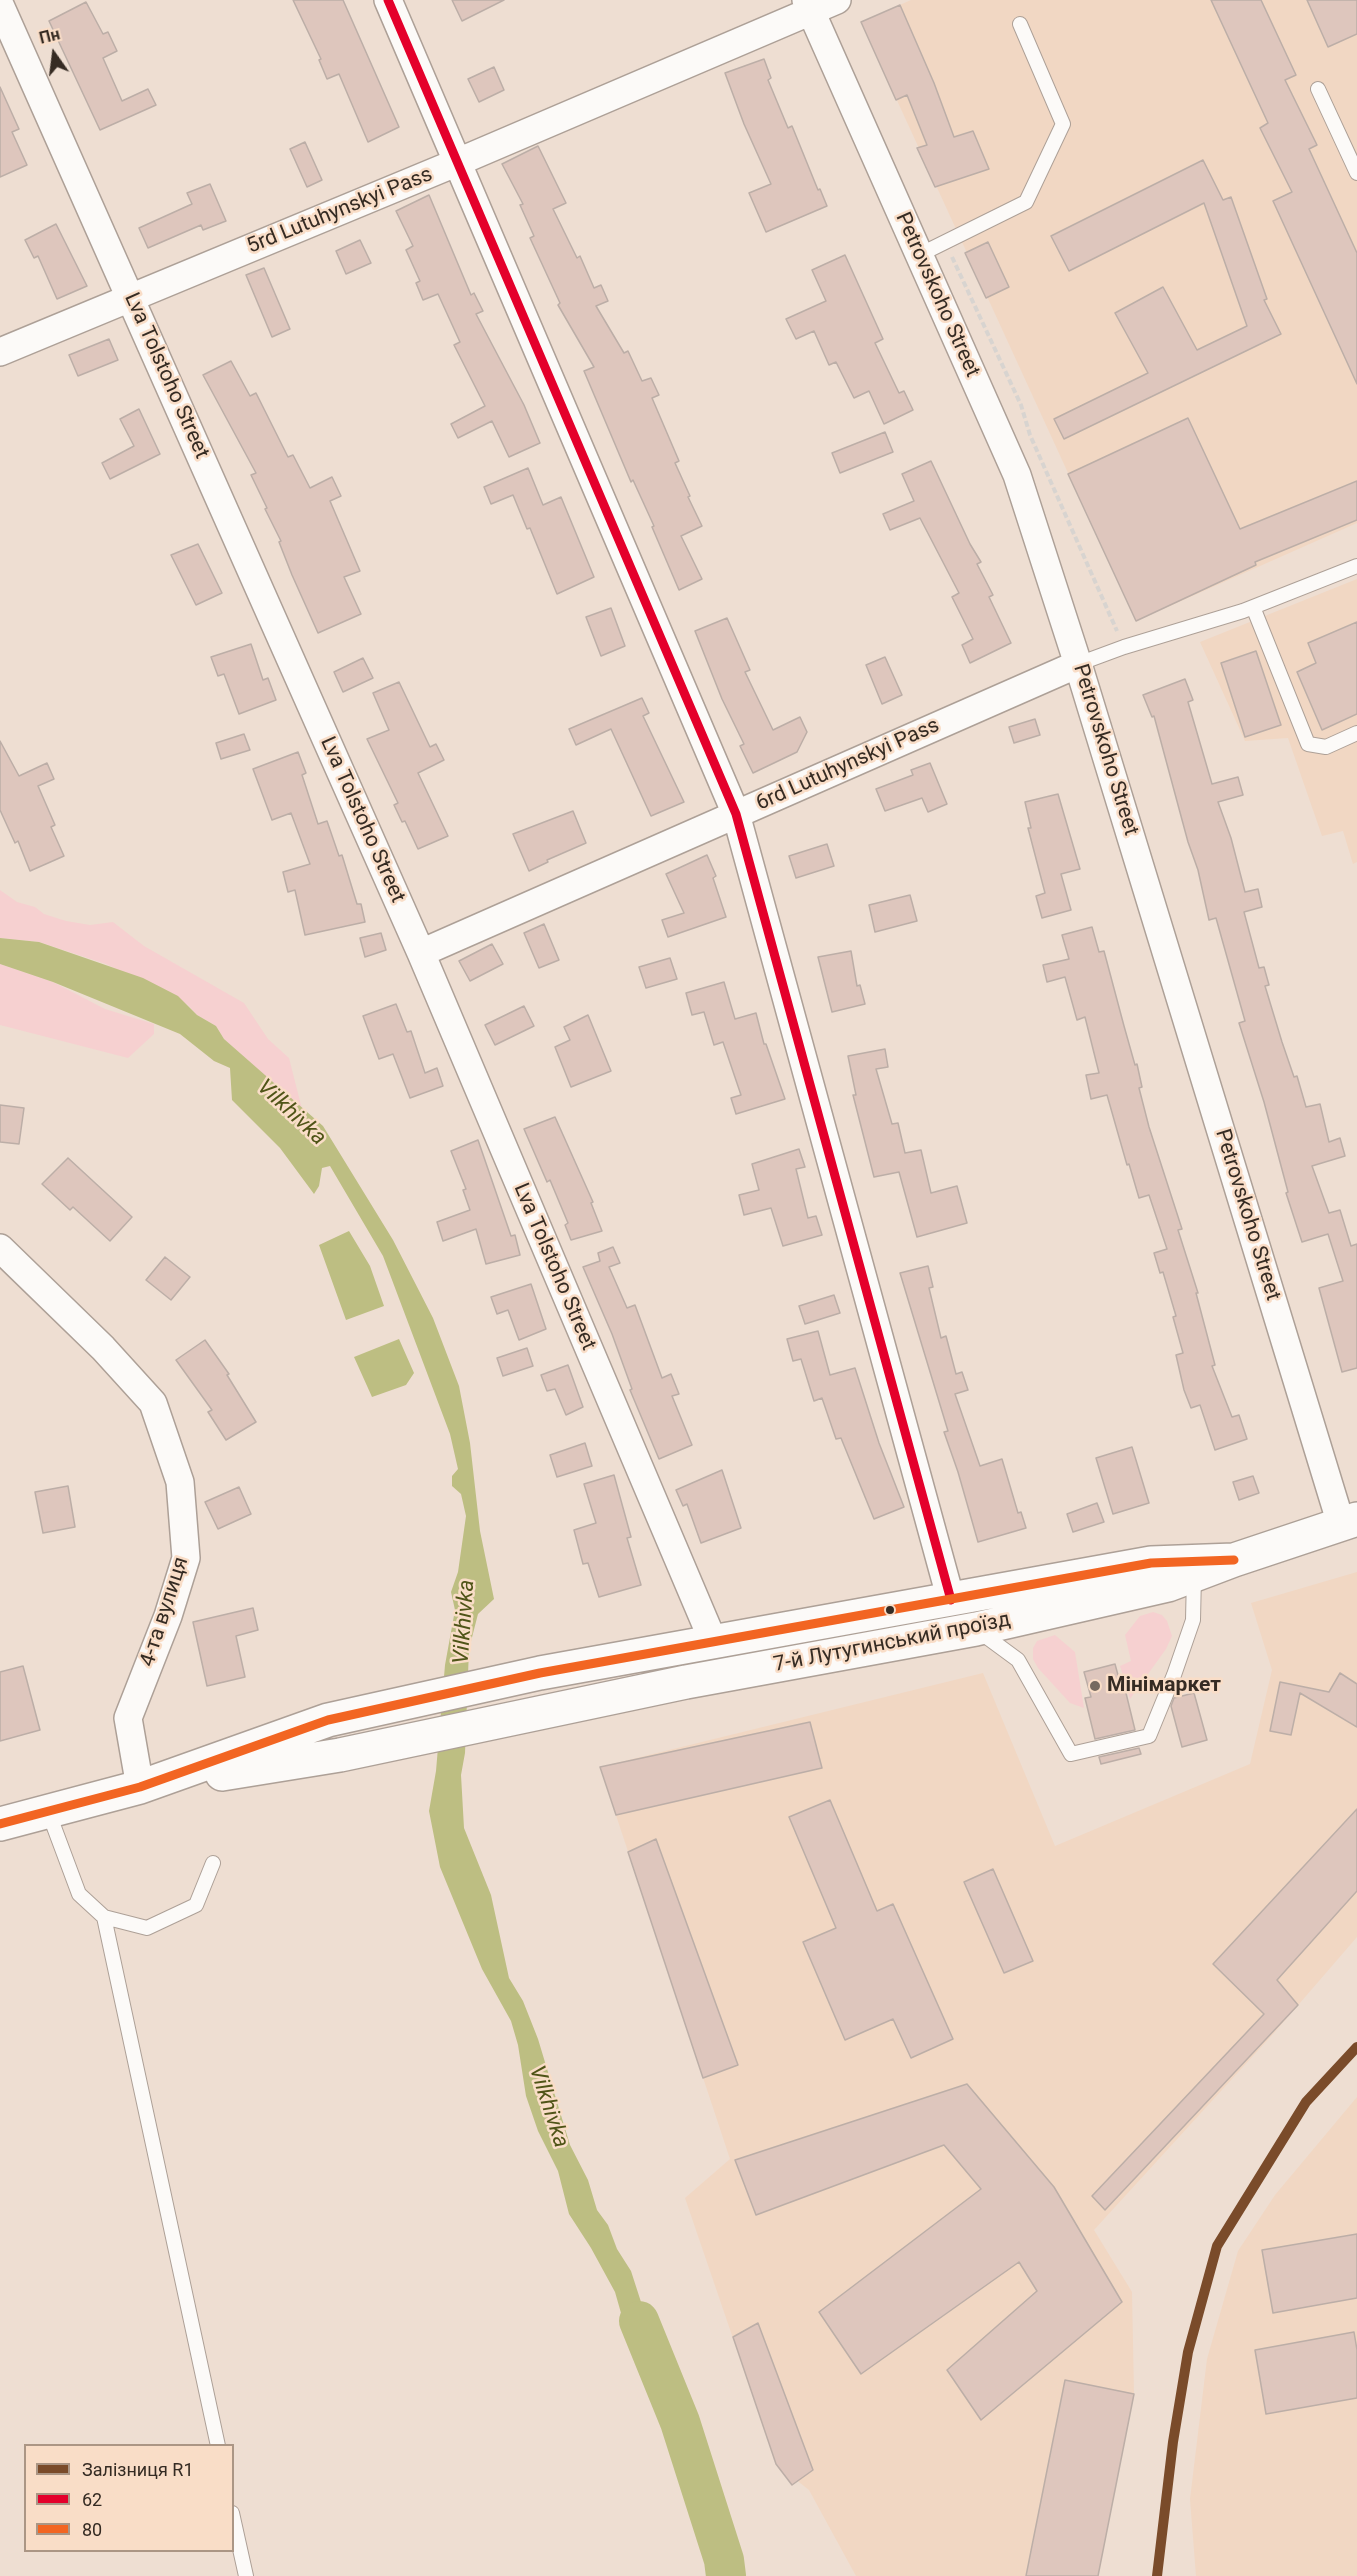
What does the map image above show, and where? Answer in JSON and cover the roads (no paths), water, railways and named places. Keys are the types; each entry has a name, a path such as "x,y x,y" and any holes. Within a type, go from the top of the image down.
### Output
{"main road":[{"name":"7-й Лутугинський проїзд","path":"140,1787 340,1755 686,1682 976,1629 1168,1585 1234,1560 1349,1522"},
{"name":"7-й Лутугинський проїзд","path":"140,1787 328,1720 540,1673 1150,1563 1234,1560"},
{"path":"0,1824 140,1787"}],"street":[{"path":"388,0 736,814 951,1600"},
{"name":"5rd Lutuhynskyi Pass","path":"0,352 458,162 808,5 837,0"},
{"name":"Lva Tolstoho Street","path":"0,5 421,953 712,1641"},
{"name":"Petrovskoho Street","path":"808,5 1017,475 1349,1522"},
{"name":"6rd Lutuhynskyi Pass","path":"421,953 1078,664"},
{"name":"4-та вулиця","path":"0,1248 103,1348 153,1402 180,1482 186,1558 168,1616 128,1718 140,1787"}],"lane":[{"path":"919,255 1026,202 1063,123 1020,24"},
{"path":"1318,89 1357,173"},
{"path":"1078,664 1124,647 1253,607 1357,566"},
{"path":"1253,607 1308,744 1326,747 1357,733"},
{"path":"976,1629 1018,1660 1071,1754 1149,1736 1193,1620 1194,1575"},
{"path":"48,1812 79,1894 104,1917 147,1928 196,1905 213,1863"},
{"path":"104,1917 218,2444"},
{"path":"234,2522 246,2576"}],"water":[{"path":"0,938 39,942 143,978 178,996 197,1015 216,1026 224,1039 323,1126 393,1240 433,1318 459,1386 470,1443 480,1531 494,1599 478,1614 469,1649 465,1753 461,1775 464,1828 491,1895 509,1978 523,2001 538,2039 570,2145 588,2180 597,2210 608,2225 617,2249 631,2271 669,2370 652,2378 621,2313 615,2292 569,2214 558,2171 538,2131 526,2096 518,2045 511,2021 482,1969 440,1867 429,1811 436,1771 445,1665 455,1610 451,1592 458,1572 466,1516 461,1494 452,1486 452,1476 458,1469 450,1434 383,1256 330,1166 322,1168 319,1186 314,1194 280,1148 232,1100 230,1068 214,1061 180,1034 53,982 0,964"},
{"path":"349,1231 370,1266 384,1306 346,1320 319,1245"},
{"path":"399,1339 414,1373 406,1385 372,1397 354,1357"}],"waterway":[{"name":"Vilkhivka","path":"639,2321 680,2422 724,2560 726,2576"}],"rail line":[{"name":"R1","path":"1157,2576 1173,2442 1188,2352 1217,2246 1306,2102 1357,2047"}],"place":[{"name":"Мінімаркет","path":"1095,1686"}]}
